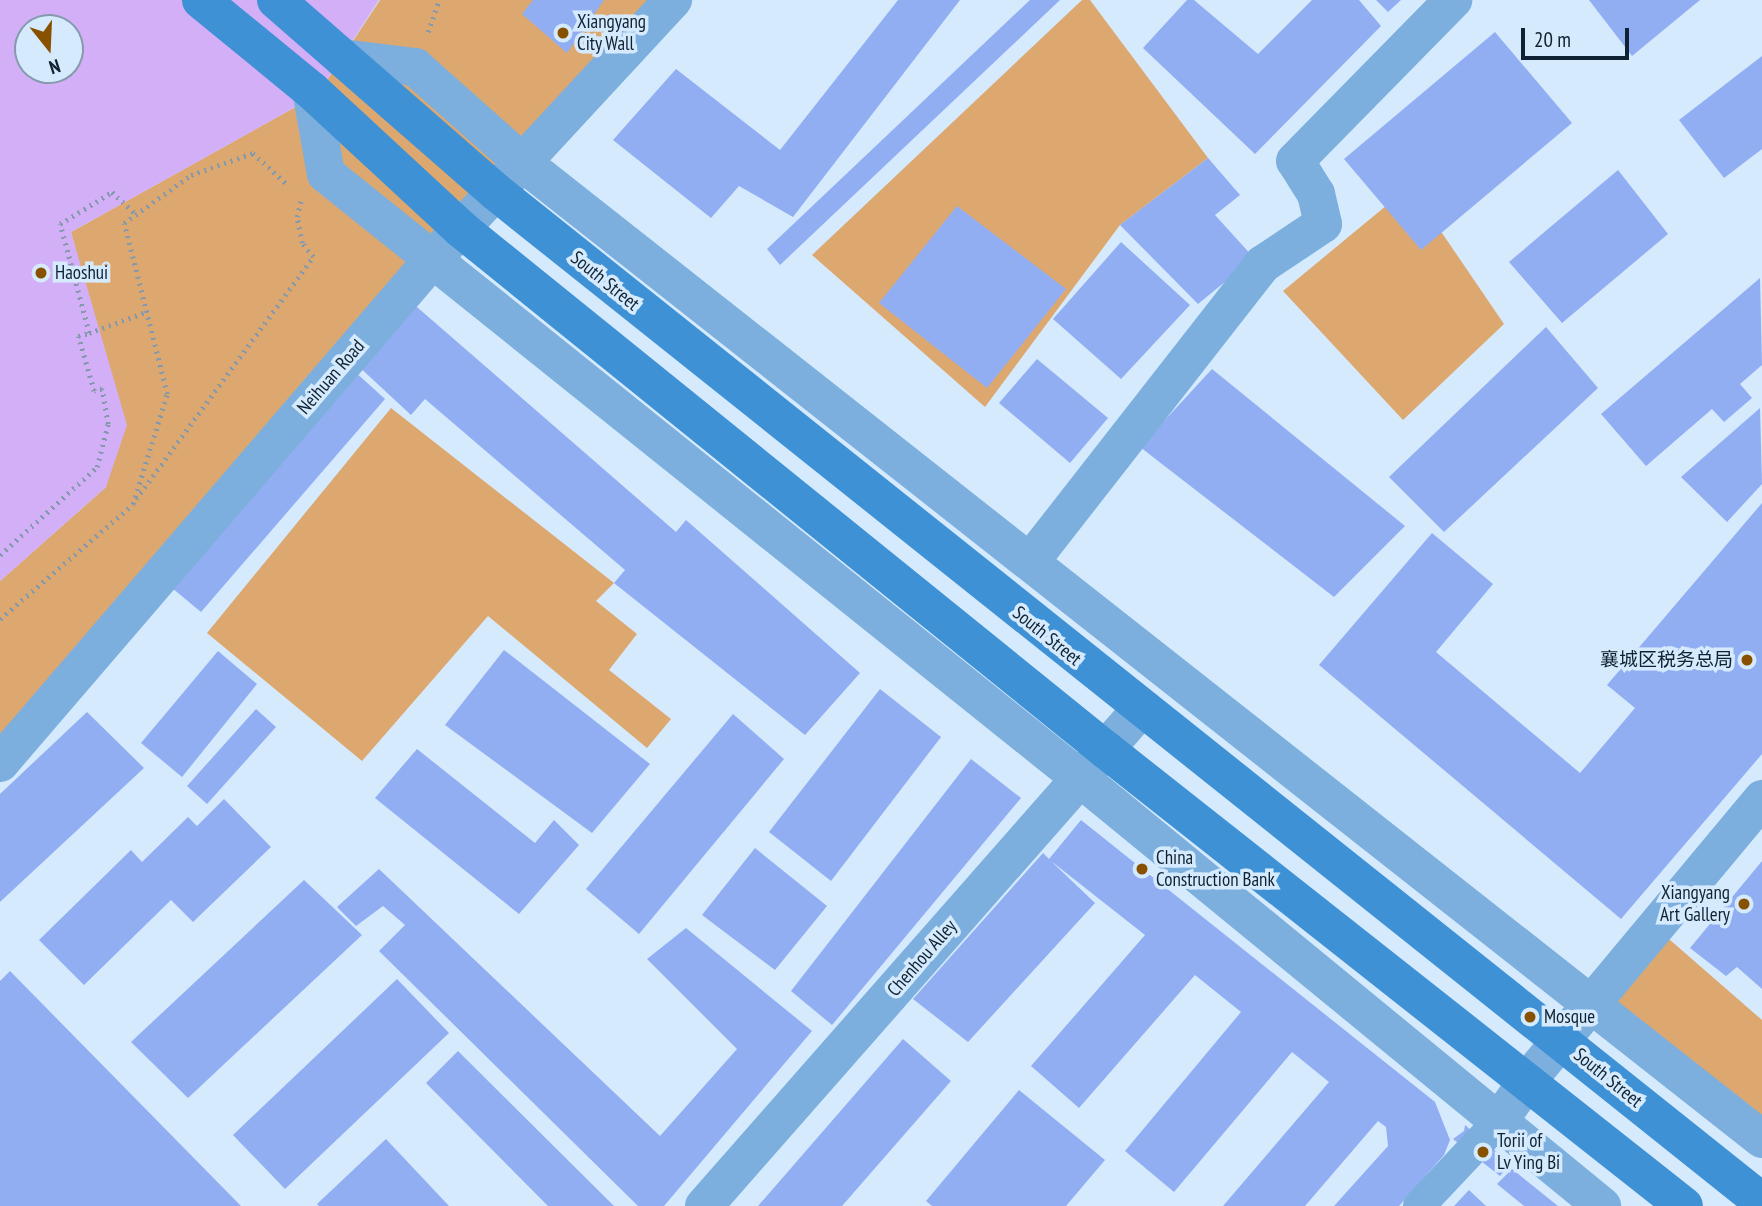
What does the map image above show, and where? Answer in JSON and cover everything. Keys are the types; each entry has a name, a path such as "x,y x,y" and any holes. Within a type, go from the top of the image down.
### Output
{"main road":[{"path":"201,0 311,90 461,229 1106,750 1528,1080 1684,1206"},
{"name":"South Street","path":"276,0 496,192 1140,710 1762,1202"}],"street":[{"name":"Neihuan Road","path":"0,763 432,260 673,0"},
{"path":"1030,562 1263,264 1322,224 1317,194 1295,161 1453,0"},
{"path":"342,58 415,67 523,163 1762,1139"},
{"path":"311,90 314,185 432,260 1081,779 1602,1206"},
{"name":"Chenhou Alley","path":"704,1206 1140,710"},
{"path":"1419,1206 1499,1121 1528,1080 1762,799"}],"path":[{"path":"415,67 439,0"},
{"path":"0,619 133,504 313,257 302,243 297,217 314,185 253,153 191,175 124,223 167,394 133,504"},
{"path":"89,333 60,224 112,192 136,214"},
{"path":"0,555 97,467 108,424 102,390 94,391 78,336 146,312"}],"shaded area":[{"name":"Haoshui","path":"0,0 379,0 317,95 71,232 127,425 106,487 0,581"},
{"path":"380,0 673,0 0,763 0,581 106,487 93,314 71,232 317,95"},
{"path":"1082,0 1090,0 1208,158 1120,225 985,407 812,255"},
{"path":"1410,186 1504,324 1403,420 1283,291"},
{"path":"391,408 614,583 596,601 637,634 609,670 671,719 647,748 488,616 362,761 207,633"},
{"path":"1654,926 1762,1020 1762,1141 1591,1003"}],"building":[{"name":"Xiangyang City Wall","path":"533,0 604,0 567,53 522,14"},
{"path":"898,0 960,0 793,217 739,186 711,218 613,140 676,69 780,150"},
{"path":"1030,0 1060,0 780,265 767,249"},
{"path":"1187,0 1194,0 1258,54 1312,0 1359,0 1381,26 1255,154 1143,48"},
{"path":"1376,0 1401,0 1388,12"},
{"path":"1589,0 1700,0 1632,56"},
{"path":"1495,32 1572,123 1421,250 1344,159"},
{"path":"1762,56 1762,149 1724,178 1679,120"},
{"path":"1208,158 1240,195 1215,215 1254,258 1198,304 1120,225"},
{"path":"1618,170 1668,234 1562,323 1509,262"},
{"path":"957,206 1066,289 987,388 879,303"},
{"path":"1121,242 1190,305 1121,379 1053,319"},
{"path":"1760,278 1762,365 1740,384 1752,398 1724,422 1712,409 1646,466 1601,414"},
{"path":"410,301 676,532 686,520 860,673 805,735 614,583 625,570 425,399 411,415 355,363"},
{"path":"1546,327 1598,388 1444,532 1389,477"},
{"path":"1037,359 1108,418 1070,463 999,403"},
{"path":"1212,369 1405,526 1334,597 1140,447"},
{"path":"353,370 385,399 201,612 166,583"},
{"path":"1760,408 1762,484 1727,522 1681,477"},
{"path":"1762,503 1762,754 1621,919 1319,665 1432,533 1493,584 1436,652 1580,773 1635,708 1607,685"},
{"path":"504,650 650,764 592,833 445,725"},
{"path":"218,651 257,684 182,777 141,743"},
{"path":"880,689 941,737 831,881 769,832"},
{"path":"256,709 276,727 207,804 187,786"},
{"path":"87,712 144,768 0,902 0,794"},
{"path":"733,714 784,759 639,934 586,889"},
{"path":"417,749 535,843 554,820 579,845 519,914 375,798"},
{"path":"971,759 1021,798 832,1025 791,991"},
{"path":"224,799 271,847 193,922 171,900 84,985 39,940 131,850 142,862 188,817 197,826"},
{"path":"1081,820 1435,1102 1450,1140 1444,1155 1399,1206 1334,1206 1388,1146 1386,1127 1378,1121 1305,1206 1223,1206 1329,1082 1292,1052 1174,1192 1125,1151 1241,1012 1195,975 1079,1108 1031,1066 1145,935 1051,861 1095,903 968,1042 913,999 1043,853 1049,859"},
{"path":"755,848 827,906 775,970 702,915"},
{"name":"Xiangyang Art Gallery","path":"1762,861 1762,989 1737,967 1726,976 1690,948"},
{"path":"379,869 660,1136 737,1049 647,959 686,928 812,1031 664,1206 638,1206 379,951 405,925 383,906 356,926 337,907"},
{"path":"304,880 362,935 188,1098 131,1042"},
{"path":"10,971 241,1206 0,1206 0,981"},
{"path":"397,979 449,1033 285,1189 233,1135"},
{"path":"903,1039 951,1081 842,1206 758,1206"},
{"path":"458,1051 614,1206 548,1206 426,1083"},
{"path":"1019,1090 1105,1160 1066,1206 932,1206 926,1201"},
{"name":"Torii of Lv Ying Bi","path":"1465,1125 1511,1164 1500,1176 1453,1139 1464,1131"},
{"path":"386,1139 449,1206 317,1204"},
{"path":"1512,1169 1558,1206 1524,1206 1497,1184"},
{"path":"1469,1190 1486,1206 1454,1206"}],"place":[{"name":"Xiangyang City Wall","path":"563,33"},
{"name":"Haoshui","path":"41,273"},
{"name":"襄城区税务总局","path":"1747,660"},
{"name":"China Construction Bank","path":"1142,869"},
{"name":"Xiangyang Art Gallery","path":"1744,904"},
{"name":"Mosque","path":"1530,1017"},
{"name":"Torii of Lv Ying Bi","path":"1483,1152"}]}
